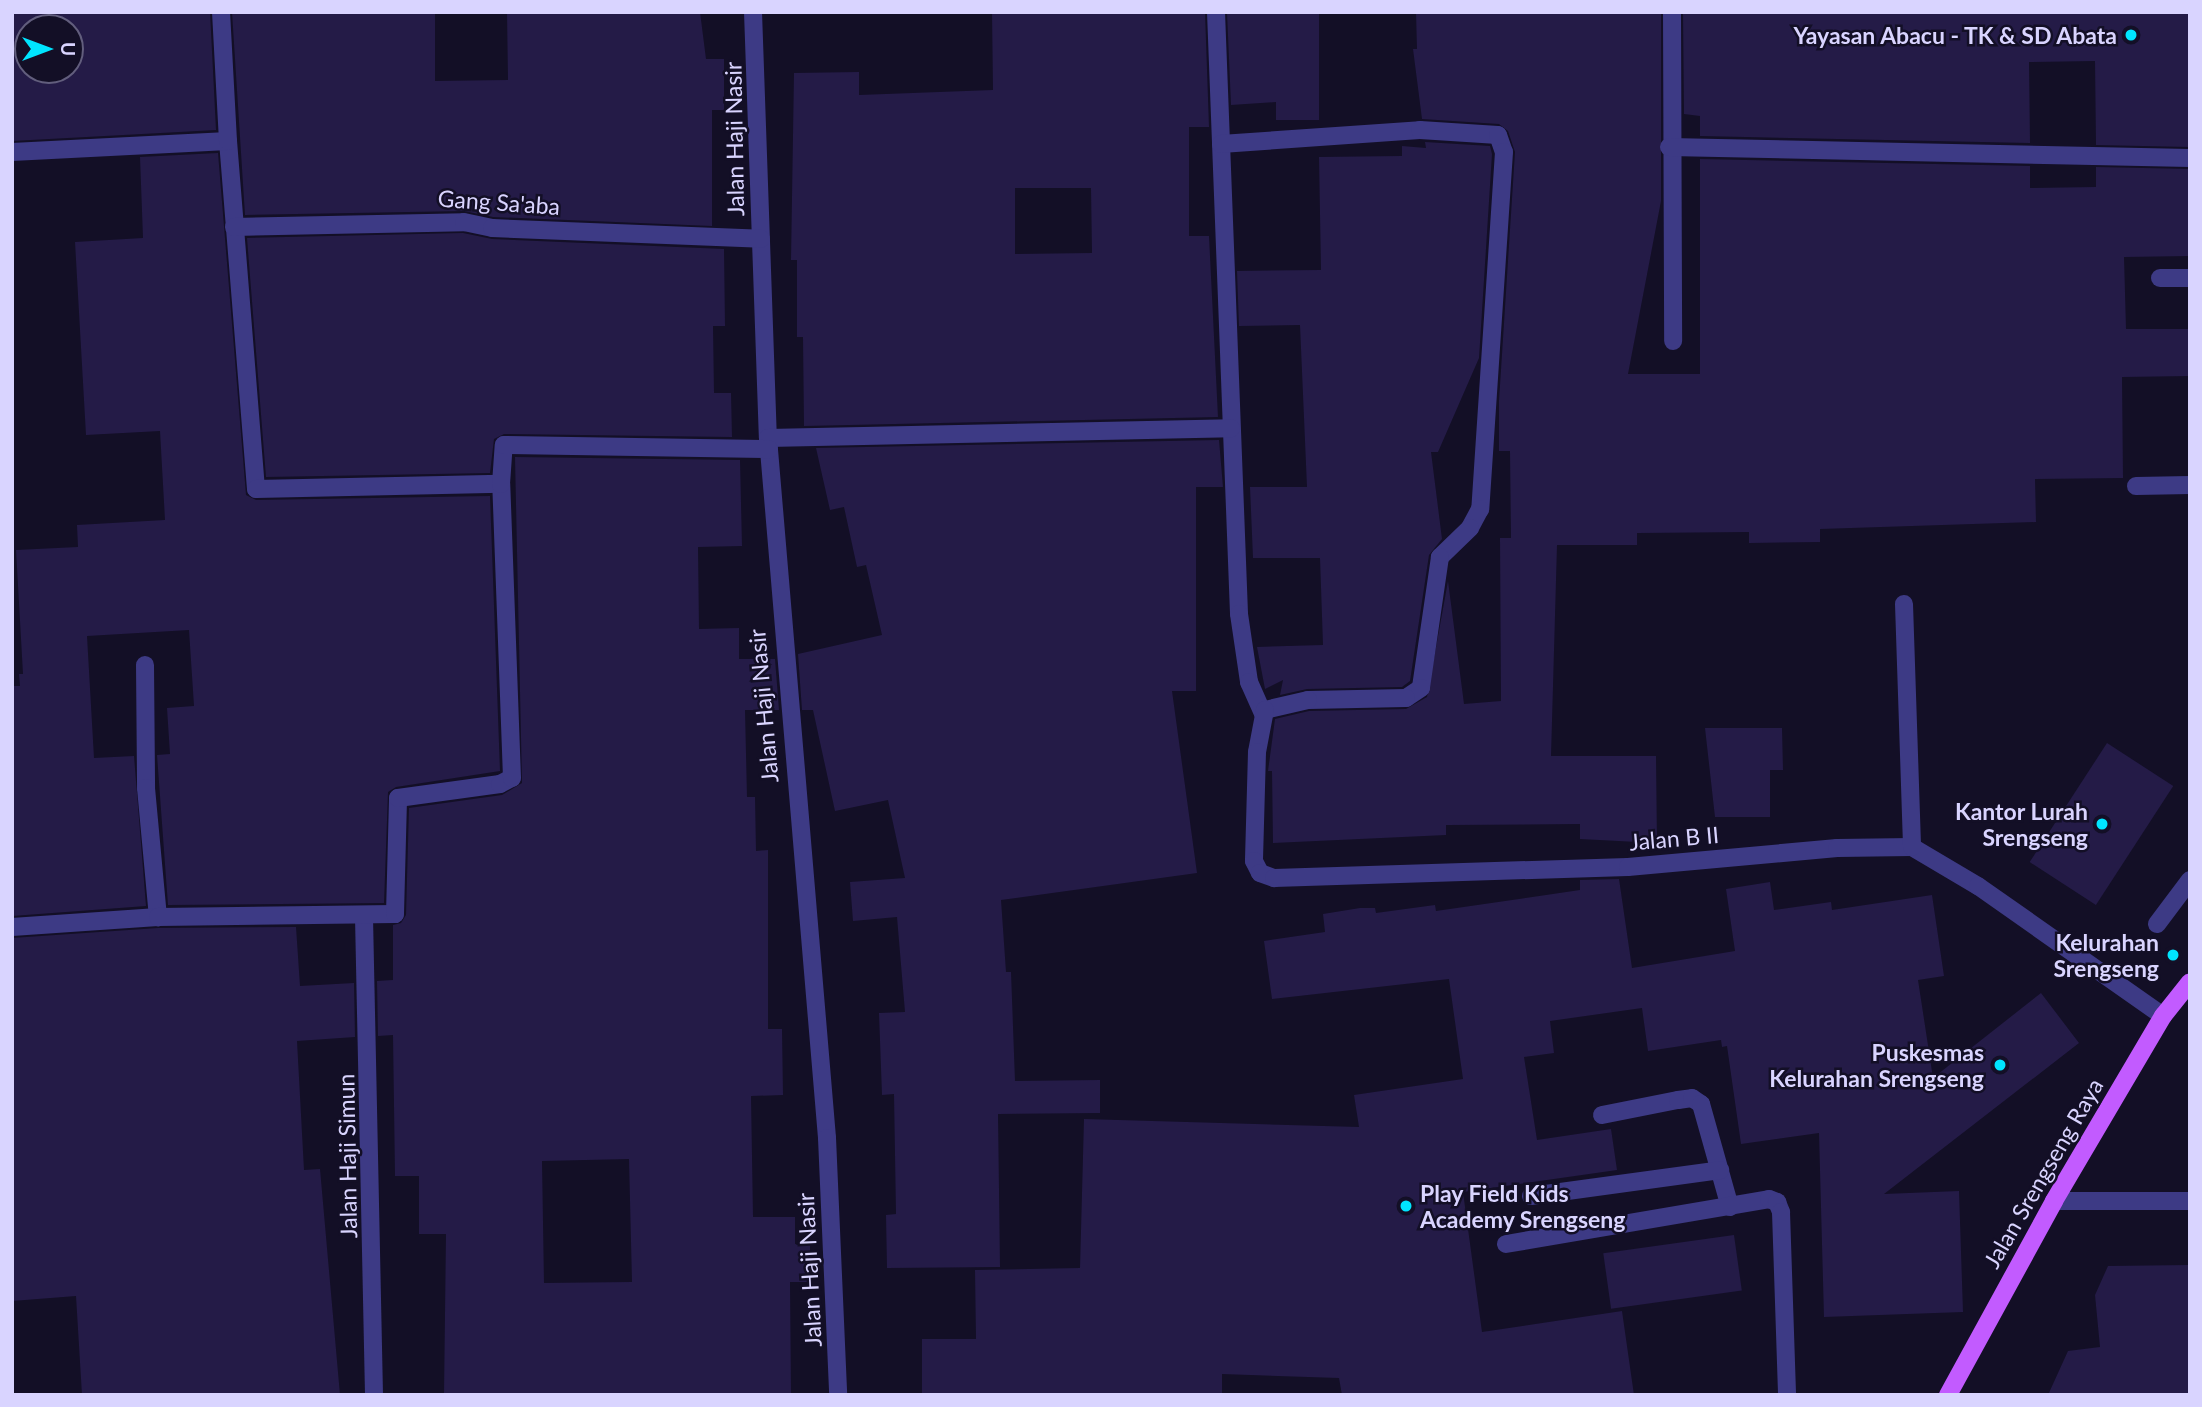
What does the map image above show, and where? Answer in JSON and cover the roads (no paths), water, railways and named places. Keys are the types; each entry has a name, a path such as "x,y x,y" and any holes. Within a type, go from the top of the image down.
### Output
{"main road":[{"name":"Jalan Srengseng Raya","path":"1948,1395 2054,1201 2163,1016 2190,982"}],"street":[{"path":"220,12 234,227 256,489 501,484"},
{"name":"Jalan Haji Nasir","path":"753,12 768,444 827,1138 838,1395"},
{"path":"1216,12 1231,428 1239,614 1249,682 1263,713 1271,706 1290,702 1406,698 1421,688 1440,557 1470,528 1480,509 1504,152 1498,135 1420,130 1221,144"},
{"path":"1672,12 1669,147 1673,341"},
{"path":"12,152 228,141"},
{"path":"1669,147 2190,158"},
{"name":"Gang Sa'aba","path":"234,227 464,222 492,228 761,239"},
{"path":"2160,278 2190,278"},
{"path":"12,927 158,916 364,917 397,912 398,798 500,784 512,778 501,484 501,451 504,445 768,444 1231,428"},
{"path":"2136,486 2190,485"},
{"path":"1904,604 1912,847 1978,886 2163,1016"},
{"path":"145,664 146,788 158,916"},
{"name":"Jalan B II","path":"1263,713 1257,752 1254,861 1260,873 1274,878 1628,867 1837,848 1912,847"},
{"path":"2157,925 2190,880"},
{"name":"Jalan Haji Simun","path":"364,917 374,1395"},
{"path":"1602,1115 1692,1098 1701,1104 1730,1207"},
{"path":"1531,1196 1720,1170"},
{"path":"1506,1244 1769,1199 1781,1212 1787,1393"},
{"path":"2054,1201 2190,1200"}],"place":[{"name":"Yayasan Abacu - TK & SD Abata","path":"2131,35"},
{"name":"Kantor Lurah Srengseng","path":"2102,824"},
{"name":"Kelurahan Srengseng","path":"2173,955"},
{"name":"Puskesmas Kelurahan Srengseng","path":"2000,1065"},
{"name":"Play Field Kids Academy Srengseng","path":"1406,1206"}]}
